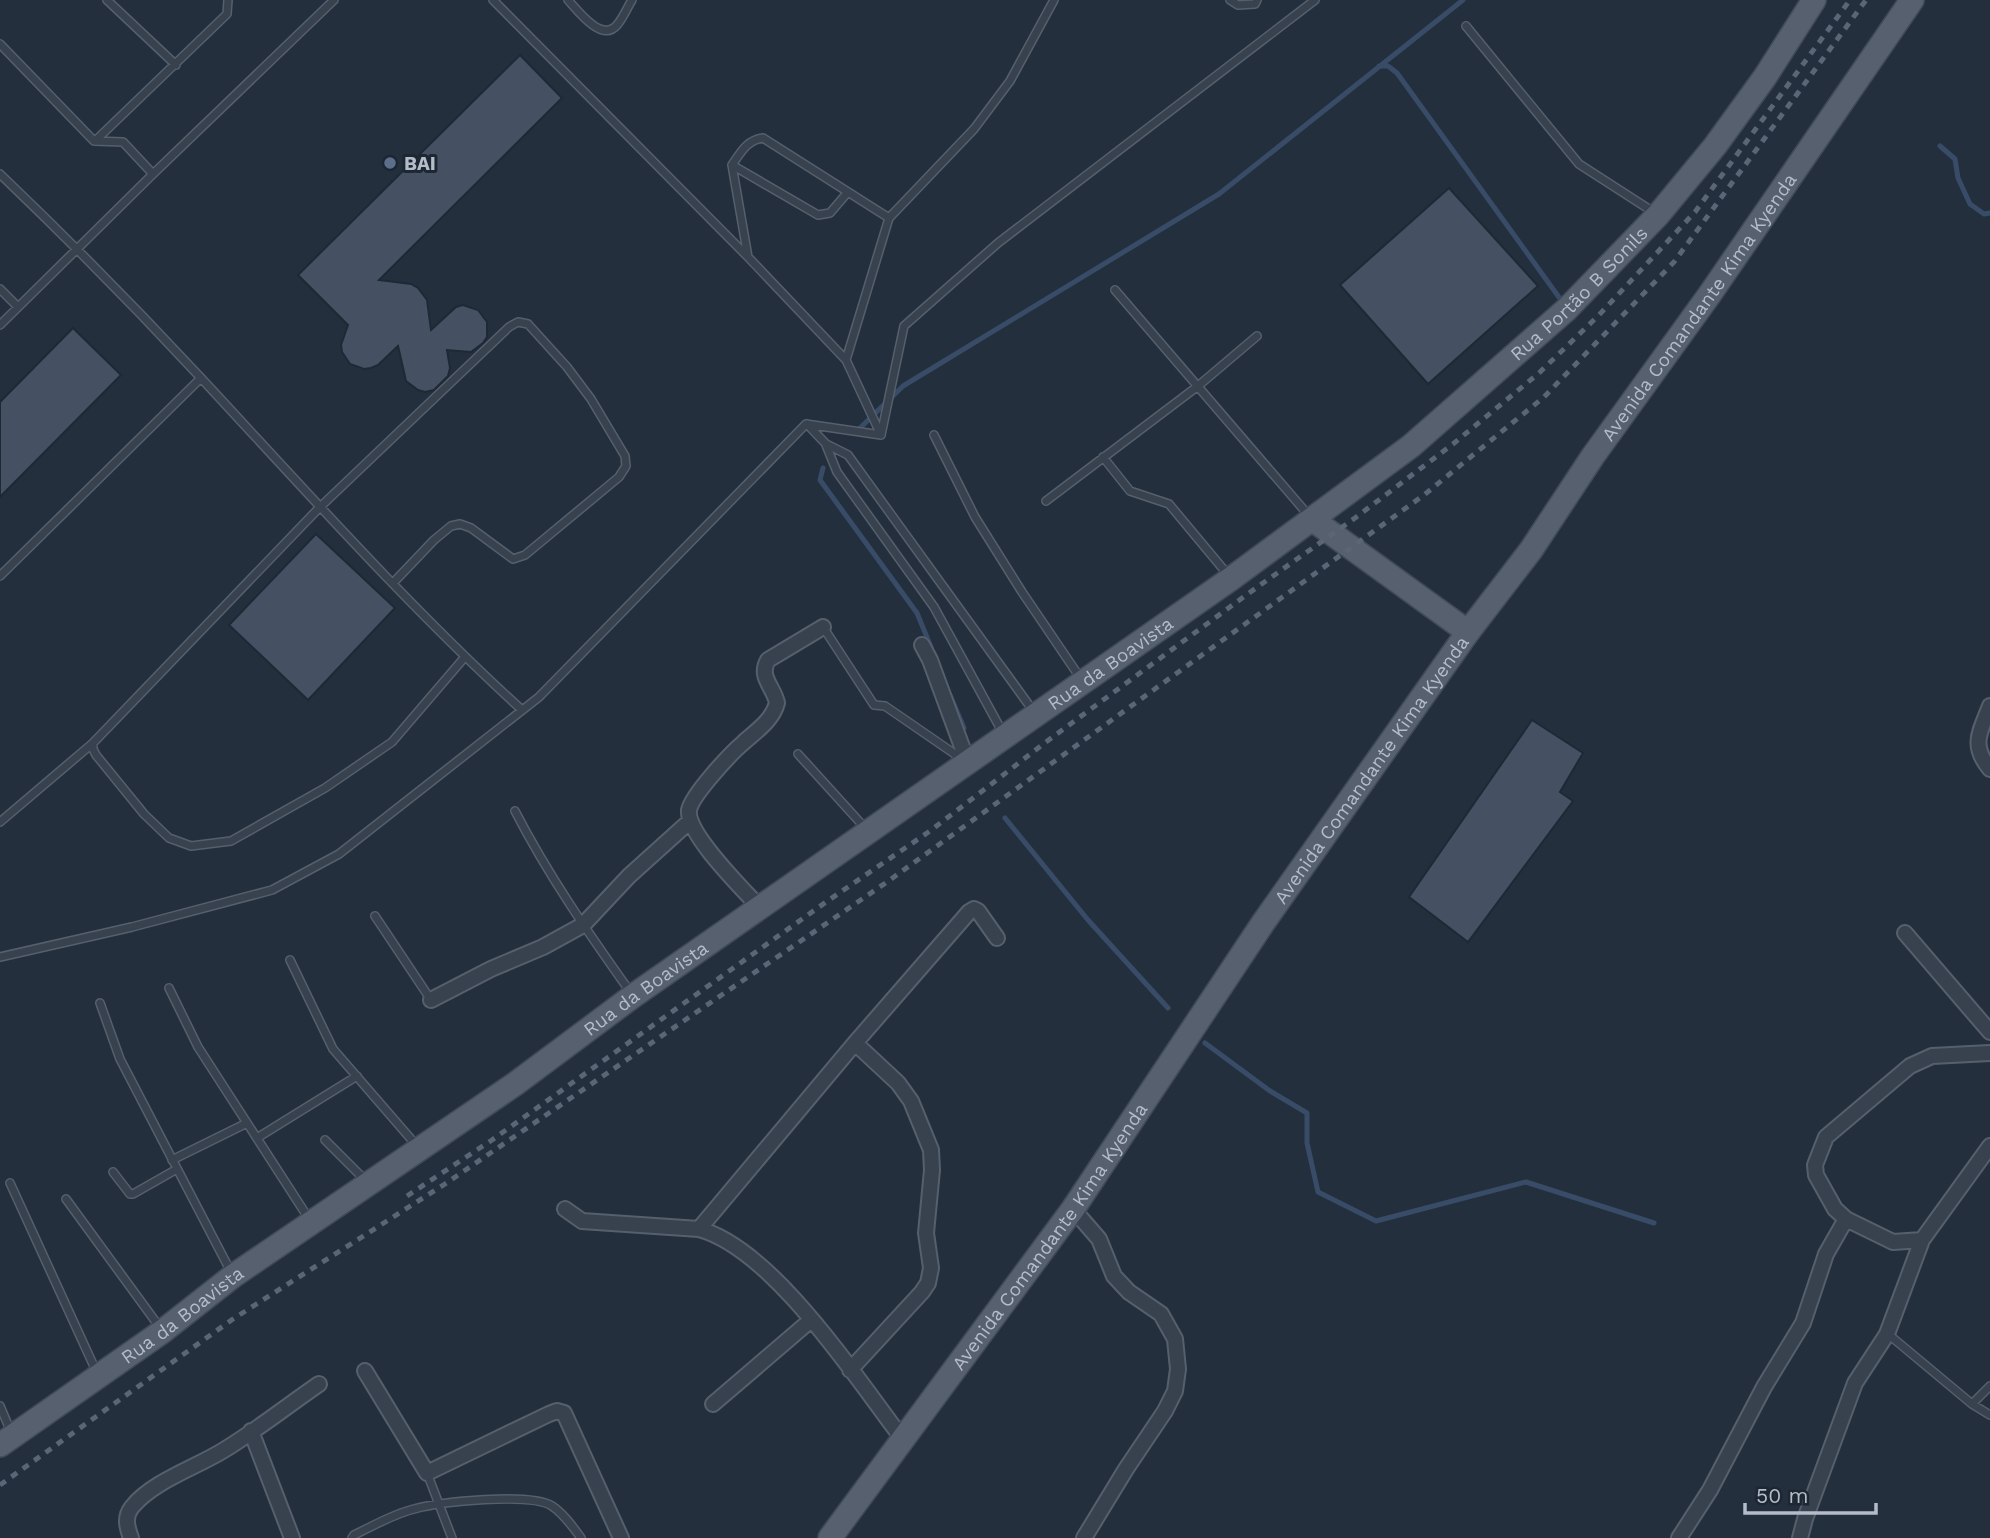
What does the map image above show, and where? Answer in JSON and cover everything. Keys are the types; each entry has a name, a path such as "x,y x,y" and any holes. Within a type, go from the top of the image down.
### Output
{"main road":[{"name":"Rua Portão B Sonils","path":"1292,535 1336,499 1411,446 1567,309 1658,215 1715,146 1765,77 1814,0"},
{"name":"Avenida Comandante Kima Kyenda","path":"830,1538 1073,1209 1263,923 1468,632 1531,551 1623,413 1710,294 1912,0"},
{"path":"1313,520 1468,632"},
{"name":"Rua da Boavista","path":"6,1441 163,1331 233,1276 526,1076 634,996 1292,535"}],"street":[{"path":"761,909 698,838 690,821 690,808 726,758 772,717 777,703 764,674 768,660 823,627"},
{"path":"922,645 968,764"},
{"path":"1990,706 1977,742 1980,757 1990,769"},
{"path":"431,1000 583,925 629,876 690,821"},
{"path":"699,1229 855,1043 971,911 978,911 997,938"},
{"path":"1905,933 1990,1032"},
{"path":"850,1370 922,1292 931,1268 926,1233 932,1170 931,1150 905,1092 855,1043"},
{"path":"1922,1240 1893,1242 1846,1219 1835,1209 1816,1175 1815,1164 1826,1137 1910,1066 1932,1056 1990,1053"},
{"path":"1800,1538 1856,1384 1887,1334 1922,1240 1990,1146"},
{"path":"565,1209 576,1218 589,1222 699,1229 729,1242 769,1273 811,1320 902,1438"},
{"path":"1073,1209 1099,1239 1114,1276 1129,1292 1161,1314 1175,1339 1178,1369 1175,1391 1165,1411 1084,1538"},
{"path":"1679,1538 1710,1490 1764,1387 1803,1323 1826,1254 1846,1219"},
{"path":"713,1404 811,1320"},
{"path":"365,1371 427,1473 549,1414 557,1411 564,1413 621,1538"},
{"path":"131,1538 127,1522 134,1505 201,1461 223,1451 319,1384"},
{"path":"251,1431 292,1538"}],"lane":[{"path":"107,0 176,65"},
{"path":"94,141 227,15 228,0"},
{"path":"0,325 334,0"},
{"path":"493,0 748,257 846,360 881,435"},
{"path":"568,0 602,31 611,30 617,25 632,0"},
{"path":"846,360 889,218 974,129 1010,81 1054,0"},
{"path":"1230,0 1238,5 1255,4 1257,0"},
{"path":"881,435 904,326 998,243 1315,0"},
{"path":"1466,26 1579,164 1658,215"},
{"path":"0,44 94,141 123,142 153,174"},
{"path":"748,257 732,165 747,144 763,138 889,218"},
{"path":"732,165 818,215 830,213 848,192"},
{"path":"0,174 77,248 201,378 319,508 464,658 522,710"},
{"path":"0,289 18,307"},
{"path":"1115,290 1313,520"},
{"path":"0,822 93,743 319,508 509,327 519,322 528,324 567,367 591,399 625,456 626,466 619,477 525,555 513,559 471,528 460,524 451,526 434,540 393,583"},
{"path":"1046,501 1198,386 1257,336"},
{"path":"0,576 201,378"},
{"path":"806,424 881,435"},
{"path":"806,424 826,444 848,455 1036,715"},
{"path":"0,957 132,927 272,890 339,854 539,697 806,424"},
{"path":"934,435 975,517 1022,592 1084,682"},
{"path":"826,444 837,472 934,607 1006,737"},
{"path":"1103,457 1130,491 1169,504 1232,578"},
{"path":"823,627 874,705 885,706 968,764"},
{"path":"93,743 96,755 144,814 169,838 191,846 231,841 325,788 393,742 464,658"},
{"path":"798,754 869,832"},
{"path":"515,811 541,860 634,996"},
{"path":"375,916 431,1000"},
{"path":"290,960 333,1049 420,1149"},
{"path":"169,988 198,1047 312,1223"},
{"path":"100,1003 120,1059 233,1276"},
{"path":"257,1138 357,1076"},
{"path":"172,1160 247,1123"},
{"path":"326,1140 368,1183"},
{"path":"113,1172 130,1194 133,1194 177,1169"},
{"path":"10,1183 99,1376"},
{"path":"66,1199 163,1331"},
{"path":"1887,1334 1972,1404 1990,1415"},
{"path":"1972,1404 1990,1386"},
{"path":"0,1406 6,1441"},
{"path":"427,1473 452,1538"},
{"path":"352,1538 412,1509 439,1504 527,1499 551,1505 568,1520 581,1538"}],"building":[{"path":"520,55 562,98 379,280 411,284 418,288 427,300 431,330 456,307 463,305 478,310 487,322 487,337 471,352 447,350 450,368 448,376 434,390 425,392 406,381 398,346 371,368 364,369 350,364 341,345 348,325 298,275"},
{"path":"1449,188 1538,286 1428,384 1340,285"},
{"path":"73,328 121,375 0,497 0,402"},
{"path":"316,534 395,608 308,700 229,625"},
{"path":"1532,720 1583,753 1560,792 1573,801 1468,942 1409,897"}],"waterway":[{"path":"856,432 903,386 1219,194 1463,0"},
{"path":"1379,66 1388,66 1397,73 1561,300"},
{"path":"1940,146 1955,159 1958,178 1970,204 1984,214 1990,213"},
{"path":"823,468 820,480 917,613 931,647"},
{"path":"950,695 964,728"},
{"path":"1005,818 1088,920 1168,1008"},
{"path":"1205,1043 1270,1091 1307,1113 1307,1143 1318,1192 1376,1221 1526,1182 1654,1223"}],"railway":[{"path":"407,1196 492,1140 930,831 1050,739 1355,518 1453,444 1539,373 1599,315 1695,212 1850,0"},
{"path":"0,1485 233,1319 445,1184 887,882 1424,495 1544,397 1674,262 1866,0"}],"place":[{"name":"BAI","path":"390,163"}]}
